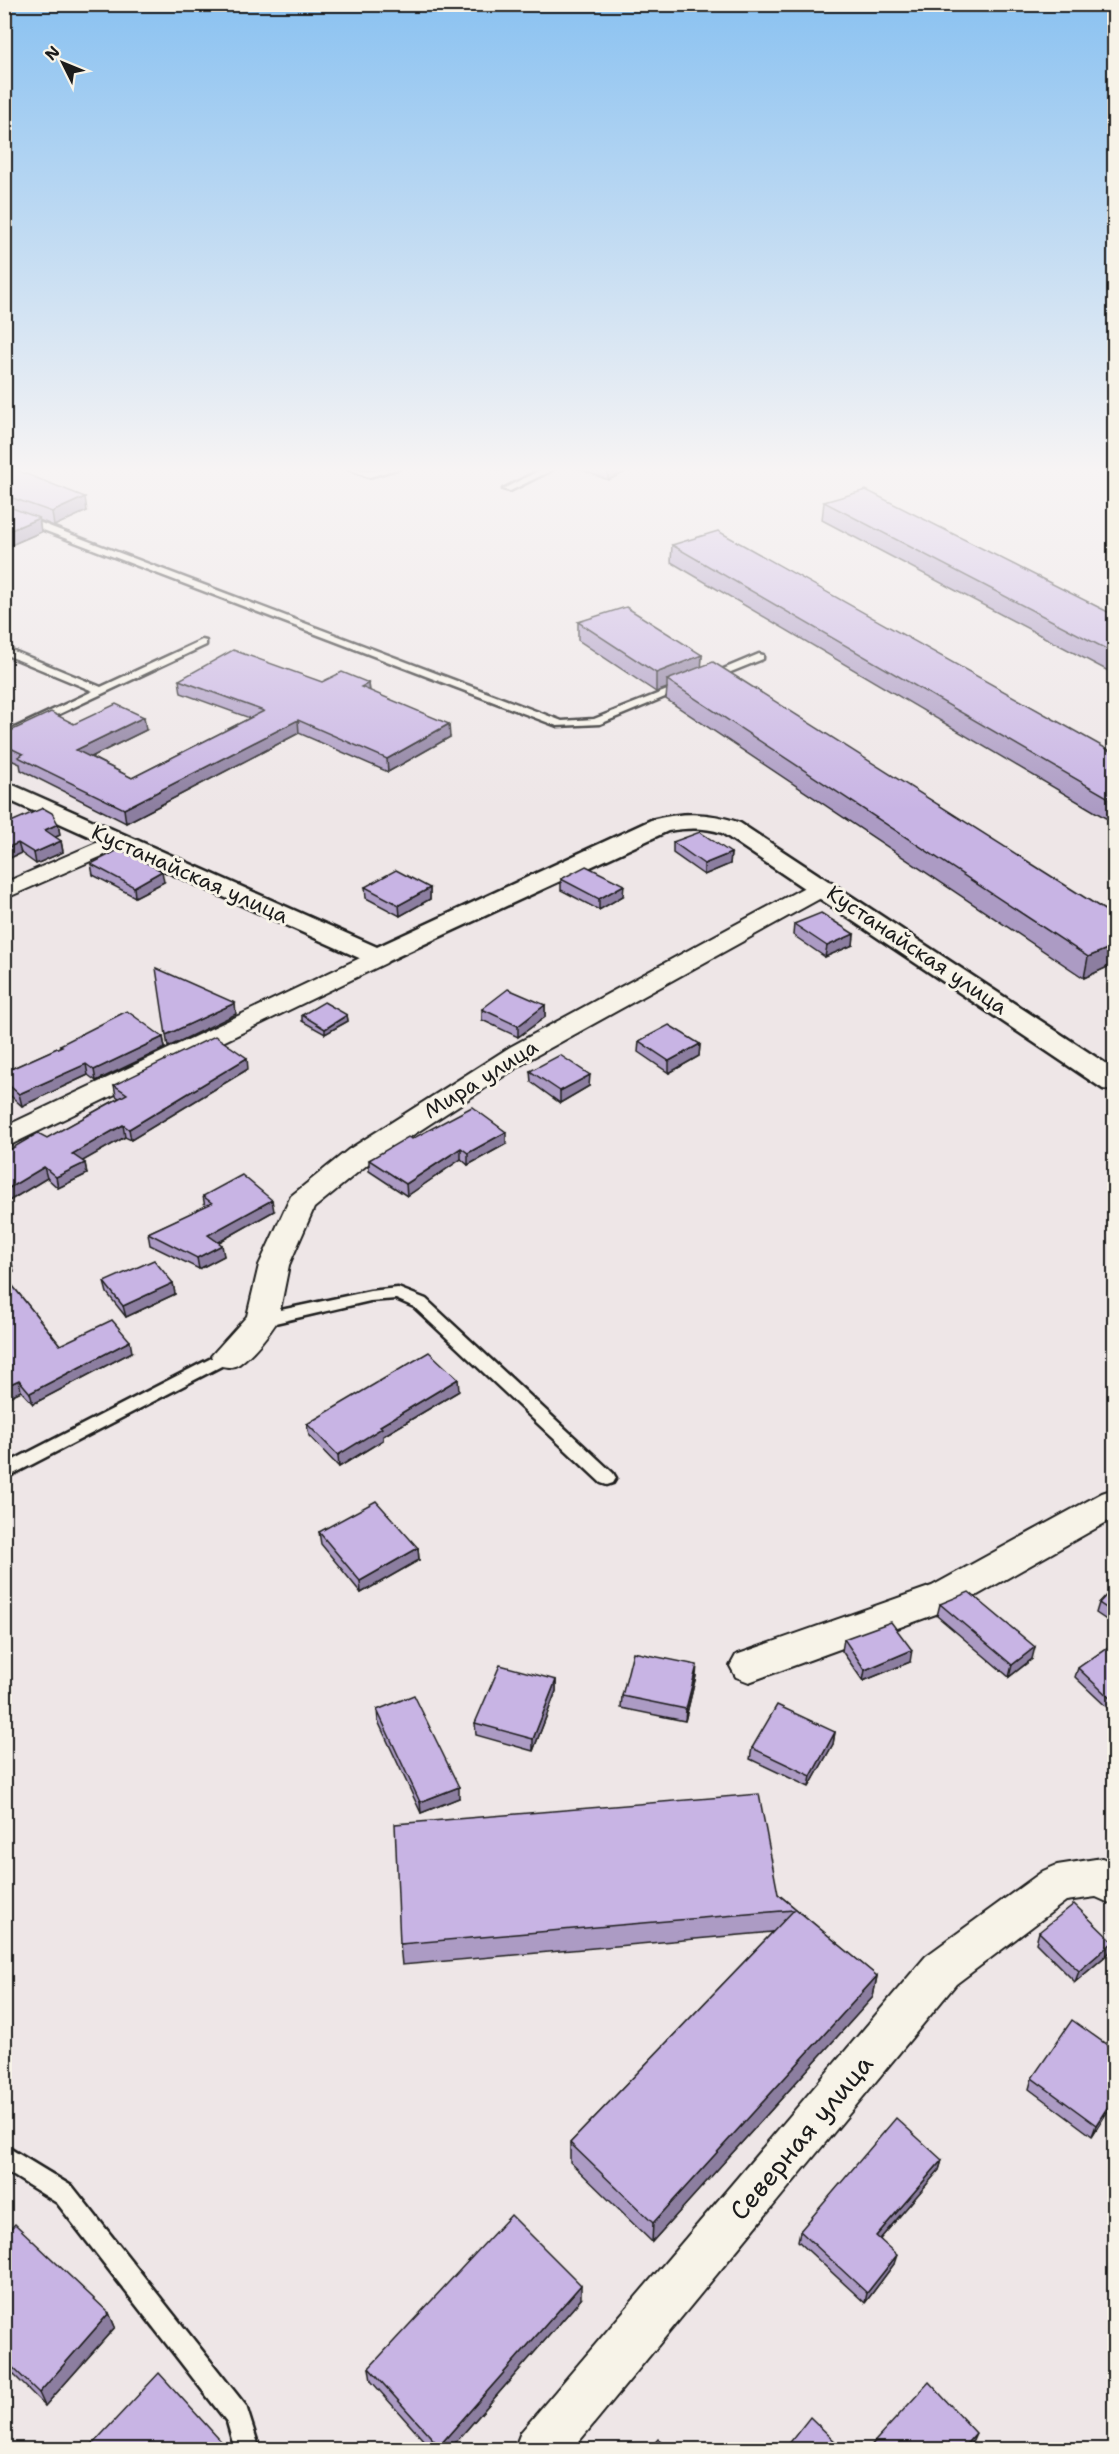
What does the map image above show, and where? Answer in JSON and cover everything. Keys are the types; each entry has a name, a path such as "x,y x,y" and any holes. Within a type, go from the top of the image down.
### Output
{"street":[{"name":"Кустанайская улица","path":"4,788 377,958 660,825 688,819 716,822 731,828 822,886 1114,1082"},
{"path":"4,892 117,841"},
{"name":"Мира улица","path":"262,1320 274,1265 301,1203 358,1157 520,1053 822,886"},
{"path":"4,1139 377,958"},
{"path":"227,1356 262,1320"},
{"path":"749,1666 945,1596 1114,1502"},
{"name":"Северная улица","path":"538,2450 941,1970 1057,1884 1108,1881"}],"lane":[{"path":"184,581 561,724 596,722 759,657"},
{"path":"4,737 202,643"},
{"path":"4,650 102,691"},
{"path":"262,1320 370,1296 398,1293 420,1304 607,1478"},
{"path":"4,1473 227,1356"},
{"path":"4,2156 65,2195 237,2415 248,2450"}],"building":[{"path":"733,581 806,581 1114,753 1114,801"},
{"path":"975,581 1046,581 1114,615 1114,653"},
{"path":"626,607 702,655 656,673 578,622"},
{"path":"233,650 322,682 342,672 369,683 361,687 449,724 387,759 298,720 124,809 18,757 23,754 4,745 4,734 51,712 74,724 116,704 144,717 76,750 132,778 264,711 179,680"},
{"path":"713,662 1114,916 1114,946 1088,957 667,680"},
{"path":"43,808 52,813 58,824 45,830 61,841 34,853 18,843 4,849 4,825"},
{"path":"700,832 731,853 704,864 673,842"},
{"path":"120,849 162,871 134,887 91,864"},
{"path":"586,866 624,885 599,899 561,879"},
{"path":"396,870 430,888 399,905 365,887"},
{"path":"821,913 854,934 827,946 794,924"},
{"path":"156,968 235,1003 166,1035"},
{"path":"508,989 545,1005 518,1026 482,1009"},
{"path":"324,1002 347,1015 325,1029 302,1015"},
{"path":"127,1011 163,1037 94,1070 86,1064 19,1094 4,1081 4,1072 62,1046 60,1045"},
{"path":"669,1025 700,1044 669,1061 639,1041"},
{"path":"215,1036 247,1058 129,1129 123,1125 72,1154 85,1163 56,1177 44,1167 4,1191 4,1153 38,1133 47,1138 127,1094 114,1085"},
{"path":"560,1055 590,1075 560,1091 530,1071"},
{"path":"472,1107 506,1132 468,1153 461,1148 406,1184 369,1160 408,1137 412,1139"},
{"path":"242,1175 272,1200 208,1235 222,1245 197,1258 148,1233 212,1203 203,1196"},
{"path":"4,1253 11,1260 4,1262"},
{"path":"154,1260 173,1283 123,1306 104,1282"},
{"path":"4,1275 60,1345 112,1320 130,1341 30,1393 19,1380 4,1387"},
{"path":"429,1352 458,1379 380,1426 382,1428 338,1455 307,1424"},
{"path":"376,1501 418,1548 360,1581 319,1532"},
{"path":"1114,1587 1114,1613 1099,1603"},
{"path":"969,1592 1035,1647 1012,1665 940,1604"},
{"path":"891,1622 912,1650 865,1670 844,1639"},
{"path":"1114,1643 1114,1702 1078,1668"},
{"path":"633,1652 697,1665 686,1709 622,1696"},
{"path":"500,1665 556,1680 533,1739 475,1723"},
{"path":"414,1695 459,1787 420,1802 377,1710"},
{"path":"777,1705 835,1732 811,1776 752,1748"},
{"path":"759,1794 778,1894 877,1976 653,2223 570,2143 794,1910 400,1944 395,1824"},
{"path":"1074,1904 1113,1942 1079,1971 1039,1932"},
{"path":"1072,2020 1114,2050 1114,2097 1096,2125 1032,2078"},
{"path":"896,2118 942,2160 876,2236 897,2255 867,2293 800,2231"},
{"path":"511,2215 581,2285 439,2446 369,2368"},
{"path":"15,2224 109,2313 39,2393 4,2359 4,2235"},
{"path":"159,2373 229,2450 87,2450"},
{"path":"929,2382 976,2433 961,2450 867,2450"},
{"path":"810,2417 844,2450 784,2450"},
{"path":"658,2439 668,2450 648,2450"}]}
